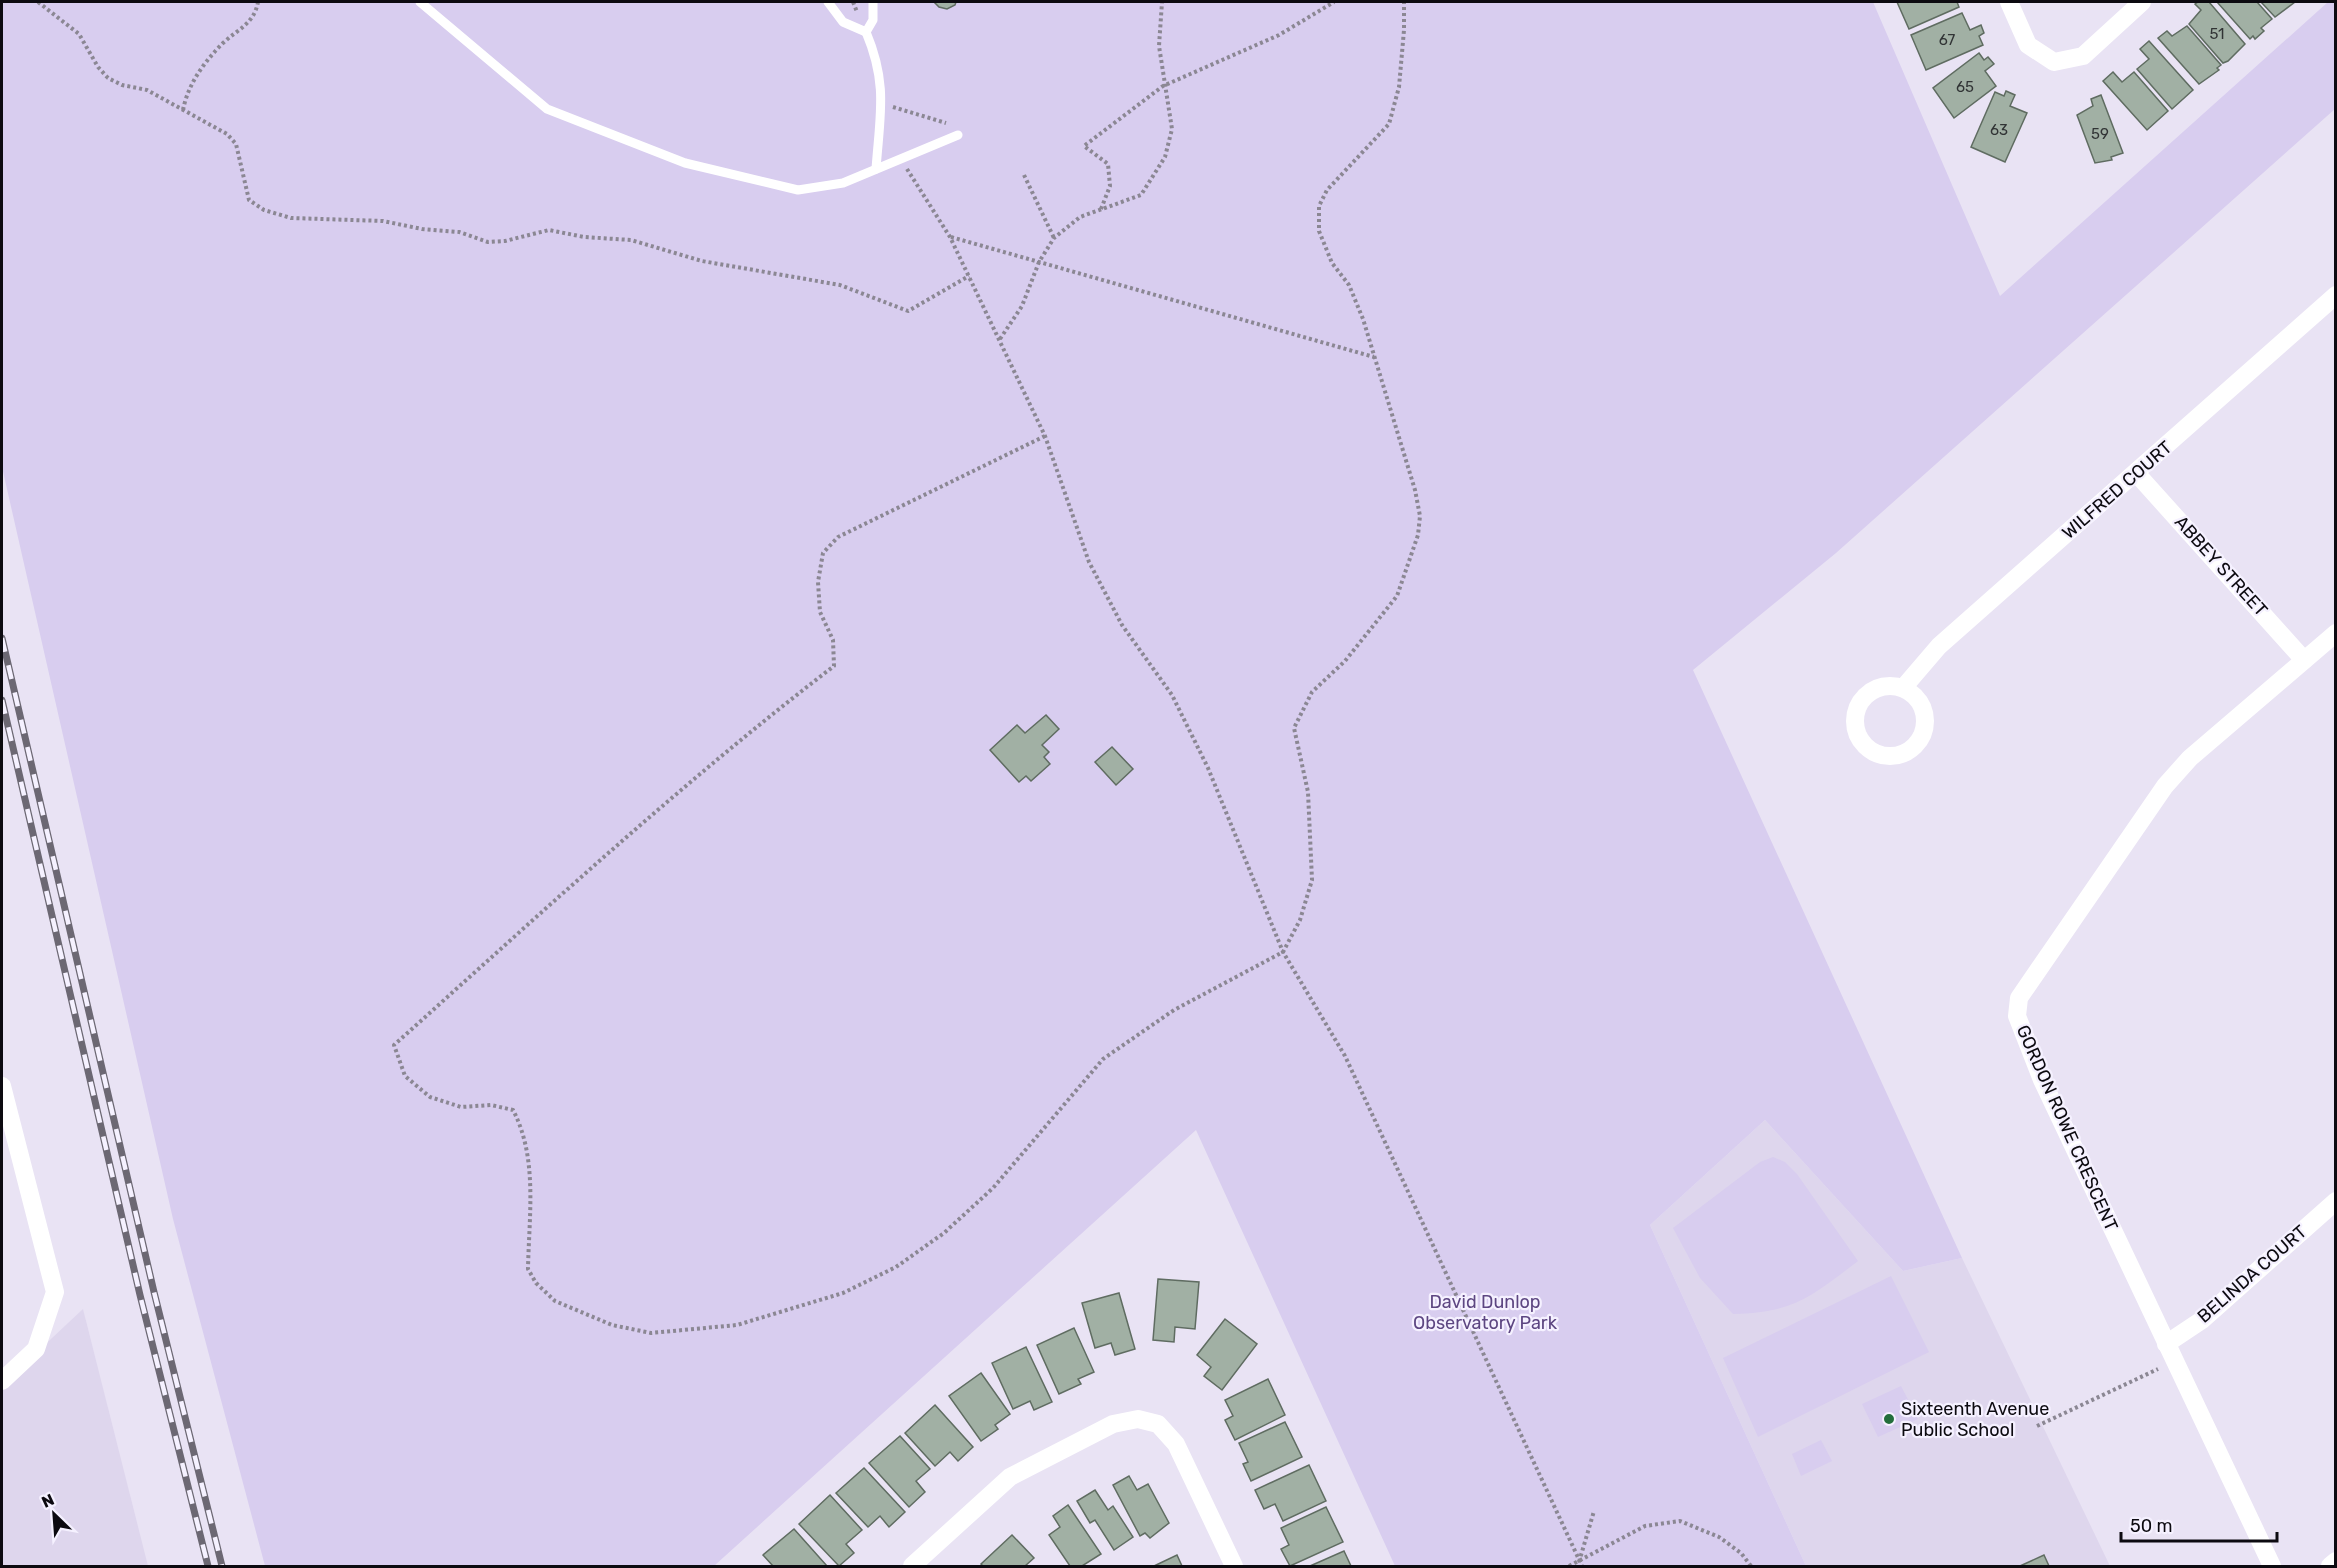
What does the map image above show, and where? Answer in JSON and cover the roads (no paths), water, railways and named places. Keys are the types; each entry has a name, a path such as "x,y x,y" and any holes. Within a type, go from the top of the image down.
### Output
{"street":[{"path":"2009,2 2028,45 2054,62 2083,56 2142,2"},
{"name":"WILFRED COURT","path":"1903,688 1940,646 2137,474 2336,294"},
{"name":"ABBEY STREET","path":"2137,474 2304,660"},
{"name":"GORDON ROWE CRESCENT","path":"2272,1566 2024,1040 2017,1016 2019,998 2096,885 2135,834 2165,786 2190,758 2336,633"},
{"path":"2,1086 7,1133 55,1292 36,1349 2,1381"},
{"name":"BELINDA COURT","path":"2166,1344 2202,1320 2336,1201"},
{"path":"912,1566 1010,1477 1113,1424 1138,1419 1158,1424 1176,1444 1234,1566"},
{"path":"2330,1566 2336,1561"}],"lane":[{"path":"420,2 547,109 685,163 798,190 843,183 958,135"},
{"path":"828,2 843,22 866,32 876,57 882,83 876,169"},
{"path":"866,32 873,20 873,2"}],"railway":[{"path":"2,638 154,1292 222,1566"},
{"path":"2,700 140,1295 208,1566"}],"place":[{"name":"Sixteenth Avenue Public School","path":"1889,1419"}],"park label":[{"name":"David Dunlop Observatory Park","path":"1485,1312"}]}
